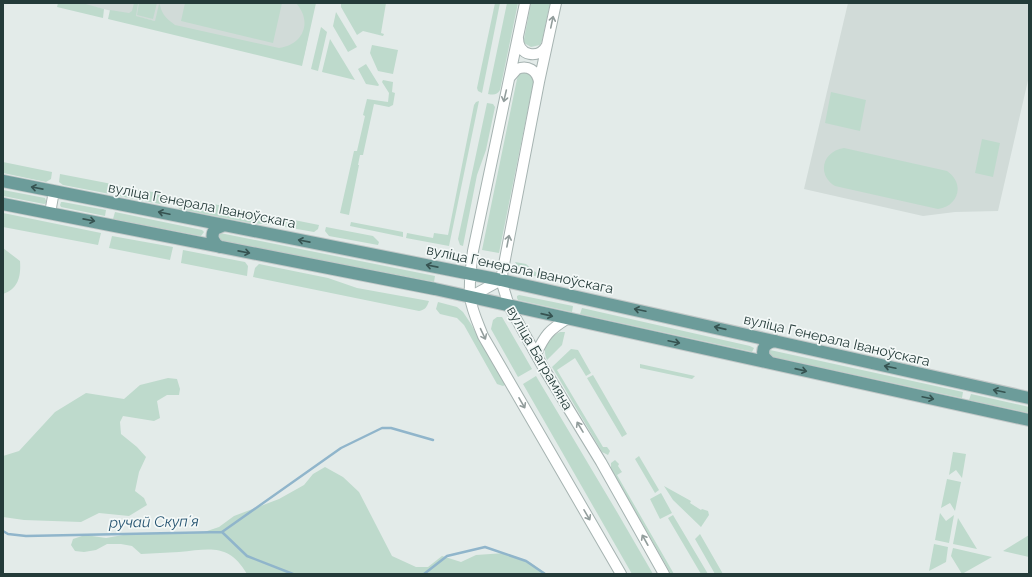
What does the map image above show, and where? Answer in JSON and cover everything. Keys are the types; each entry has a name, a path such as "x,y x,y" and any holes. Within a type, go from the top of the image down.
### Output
{"main road":[{"name":"вуліца Генерала Іваноўскага","path":"3,181 470,273 1029,398"},
{"path":"3,204 352,272 1029,420"},
{"path":"198,243 204,240 208,234 208,228 202,221"},
{"path":"220,247 214,242 212,235 215,229 224,225"},
{"path":"746,358 755,355 759,347 757,340 752,336"},
{"path":"770,363 764,357 763,348 769,342 775,341"}],"street":[{"path":"525,3 474,246 470,273 470,298 483,336 621,574"},
{"name":"вуліца Баграмяна","path":"556,3 539,82 501,280 509,306 601,462 664,574"},
{"path":"518,36 519,47 524,52 532,54 542,51 547,45 548,41"},
{"path":"510,77 517,69 527,67 537,75 539,82"},
{"path":"50,213 54,191"},
{"path":"470,298 501,280"},
{"path":"536,354 552,328 567,319"}],"shaded area":[{"path":"78,3 315,3 304,56"},
{"path":"848,3 1029,3 1029,76 998,211 955,212 923,216 804,189"}],"green space":[{"path":"58,3 82,3 104,9 103,18 57,7"},
{"path":"134,3 138,3 136,16 155,21 159,4 165,16 175,25 279,48 294,42 303,32 304,18 296,3 316,3 302,66 108,19 110,10 129,13 132,11"},
{"path":"139,3 157,3 153,19 137,15"},
{"path":"185,3 282,3 273,43 181,21"},
{"path":"341,3 386,3 381,33 384,34 383,36 363,31 357,35 341,7"},
{"path":"495,3 500,3 482,93 478,91 477,88"},
{"path":"507,3 518,3 500,90 495,94 488,94"},
{"path":"531,3 550,3 542,41 540,45 531,47 524,43 524,39"},
{"path":"336,12 357,47 348,52 333,26"},
{"path":"321,27 327,32 318,71 311,69"},
{"path":"330,39 355,80 322,72"},
{"path":"372,45 398,50 393,74 378,71 370,53"},
{"path":"366,64 379,85 378,86 366,84 358,69"},
{"path":"530,73 534,79 499,253 482,250 517,79 519,74"},
{"path":"383,80 393,82 392,92 395,93 393,105 389,107 374,104 363,155 360,155 349,215 340,213 354,151 357,151 365,116 363,115 367,99 388,102 389,93 382,82"},
{"path":"831,92 866,100 860,131 825,123"},
{"path":"479,101 449,246 406,238 407,233 433,238 434,233 448,235 474,105"},
{"path":"487,103 493,104 495,107 486,150 477,175 463,246 460,245 458,239"},
{"path":"982,139 1000,143 993,177 975,173"},
{"path":"844,148 947,171 953,176 958,188 955,199 945,207 938,209 835,186 825,175 824,164 831,154"},
{"path":"3,162 52,172 51,179 46,182 3,173"},
{"path":"60,174 112,184 110,194 63,185 59,182"},
{"path":"120,186 169,195 168,203 165,205 119,196"},
{"path":"3,190 45,198 47,203 44,204 3,196"},
{"path":"178,197 319,225 318,229 314,232 274,225 251,223 179,209 177,205"},
{"path":"61,202 106,210 105,216 61,207"},
{"path":"115,212 202,230 204,232 201,236 113,219"},
{"path":"3,213 101,233 98,245 3,227"},
{"path":"351,222 403,232 403,237 350,226"},
{"path":"326,227 373,236 379,242 378,245 329,236 325,231"},
{"path":"220,233 435,276 434,282 219,240 218,234"},
{"path":"112,236 173,247 170,260 109,248"},
{"path":"3,248 20,261 20,266 16,285 13,289 3,294"},
{"path":"183,250 245,262 248,266 247,276 181,263"},
{"path":"515,262 526,264 539,275 538,277 521,272"},
{"path":"259,264 328,278 357,288 429,301 426,308 419,311 253,277 255,268"},
{"path":"519,295 573,306 572,312 518,300 517,296"},
{"path":"438,302 457,307 463,312 505,385 503,386 497,384 464,325 457,318 440,314 436,309"},
{"path":"582,308 754,348 752,352 580,314"},
{"path":"497,317 502,317 532,369 518,377 491,329 493,320"},
{"path":"560,332 565,332 562,345 547,360 545,351 547,343 552,337"},
{"path":"571,349 578,350 591,373 586,376 575,358 557,370 603,447 607,447 610,451 608,455 602,452 552,367"},
{"path":"770,350 963,392 962,398 769,356 767,351"},
{"path":"640,364 695,376 692,379 640,368"},
{"path":"593,375 627,434 622,437 587,378"},
{"path":"536,376 653,574 632,574 523,384"},
{"path":"168,378 177,379 180,389 179,395 167,395 157,401 160,418 154,421 123,416 120,422 121,434 137,447 146,457 139,472 135,491 144,498 147,505 129,516 99,513 81,522 24,520 3,517 3,456 19,451 55,412 86,393 124,399 140,385"},
{"path":"971,394 1029,407 1029,413 969,400"},
{"path":"953,452 966,454 962,478 956,470 949,475"},
{"path":"639,456 659,490 655,493 635,459"},
{"path":"615,460 619,464 618,466 622,472 617,475 674,574 671,574 611,469 611,463"},
{"path":"325,467 343,477 359,492 392,556 416,567 428,567 442,556 461,562 476,555 505,553 528,561 547,574 247,574 233,557 218,550 209,549 141,554 132,546 121,544 107,544 96,550 84,552 75,551 71,545 73,539 85,535 106,538 143,533 184,534 204,532 219,527 234,516 279,499 304,485 313,474"},
{"path":"947,479 961,482 955,511 950,503 941,508"},
{"path":"664,486 691,501 690,503 701,510 708,511 709,515 701,527 673,500"},
{"path":"661,493 672,513 660,519 650,499"},
{"path":"940,513 946,521 954,515 949,543 935,540"},
{"path":"673,515 708,574 701,574 668,518"},
{"path":"958,518 977,549 953,544"},
{"path":"700,534 723,574 715,574 695,539"},
{"path":"1029,535 1029,557 1003,551"},
{"path":"934,544 948,547 946,562 929,571"},
{"path":"953,548 992,557 962,574 951,556"}],"waterway":[{"path":"222,532 341,448 382,428 391,428 433,440"},
{"name":"ручай Скупʼя","path":"3,531 8,534 26,536 222,532 247,556 293,574"},
{"name":"ручай Скупʼя","path":"424,574 447,556 485,547 526,561 545,574"}]}
